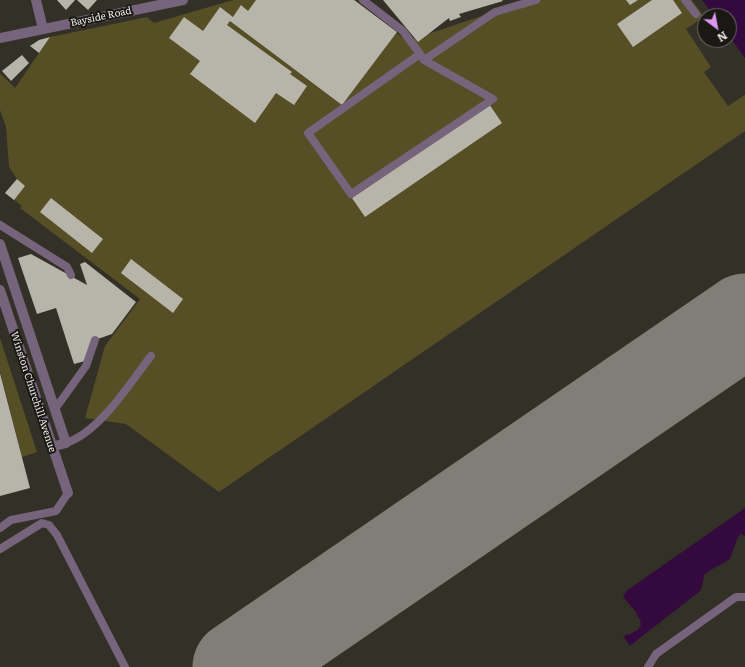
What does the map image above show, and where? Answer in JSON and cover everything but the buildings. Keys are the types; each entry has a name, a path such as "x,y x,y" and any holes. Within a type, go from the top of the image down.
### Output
{"street":[{"path":"36,0 43,29"},
{"name":"Bayside Road","path":"0,38 183,0"},
{"name":"Winston Churchill Avenue","path":"0,244 66,443"},
{"name":"Winston Churchill Avenue","path":"0,290 4,314 68,493"},
{"path":"51,447 66,443"}],"lane":[{"path":"363,0 403,31 422,57 493,99 351,194 308,133 422,57 495,12 536,0"},
{"path":"685,0 696,14"},
{"path":"0,225 67,267 71,276"},
{"path":"55,409 86,366 95,340"},
{"path":"66,443 77,439 95,426 151,356"},
{"path":"0,528 11,520 56,511 68,493"},
{"path":"0,548 16,540 38,525 46,523 57,535 125,667"},
{"path":"648,667 656,654 736,597 745,597"}],"shaded area":[{"path":"233,0 355,0 407,41 529,0 692,0 698,8 697,22 686,29 697,48 698,48 711,67 704,72 728,106 745,95 745,131 219,492 126,424 85,418 105,346 140,299 20,208 22,206 5,193 17,179 9,167 6,127 0,110 0,73 15,88 50,37 147,17 154,23"},
{"path":"702,0 745,0 745,58 737,47 737,8 708,8"},
{"path":"0,338 37,452 22,457 0,371"},
{"path":"745,508 745,536 738,537 730,559 708,572 699,592 630,646 623,636 631,634 641,626 636,612 623,597 626,591"}],"pier":[{"path":"745,506 745,508 626,591 623,597 641,621 638,630 623,636 630,646 699,592 702,588 704,575 730,559 738,537 741,534 745,536 745,538 740,538 732,560 706,576 704,589 700,593 631,648 628,648 621,636 637,628 639,622 621,598 624,590"}],"runway":[{"path":"239,667 745,320"}]}
